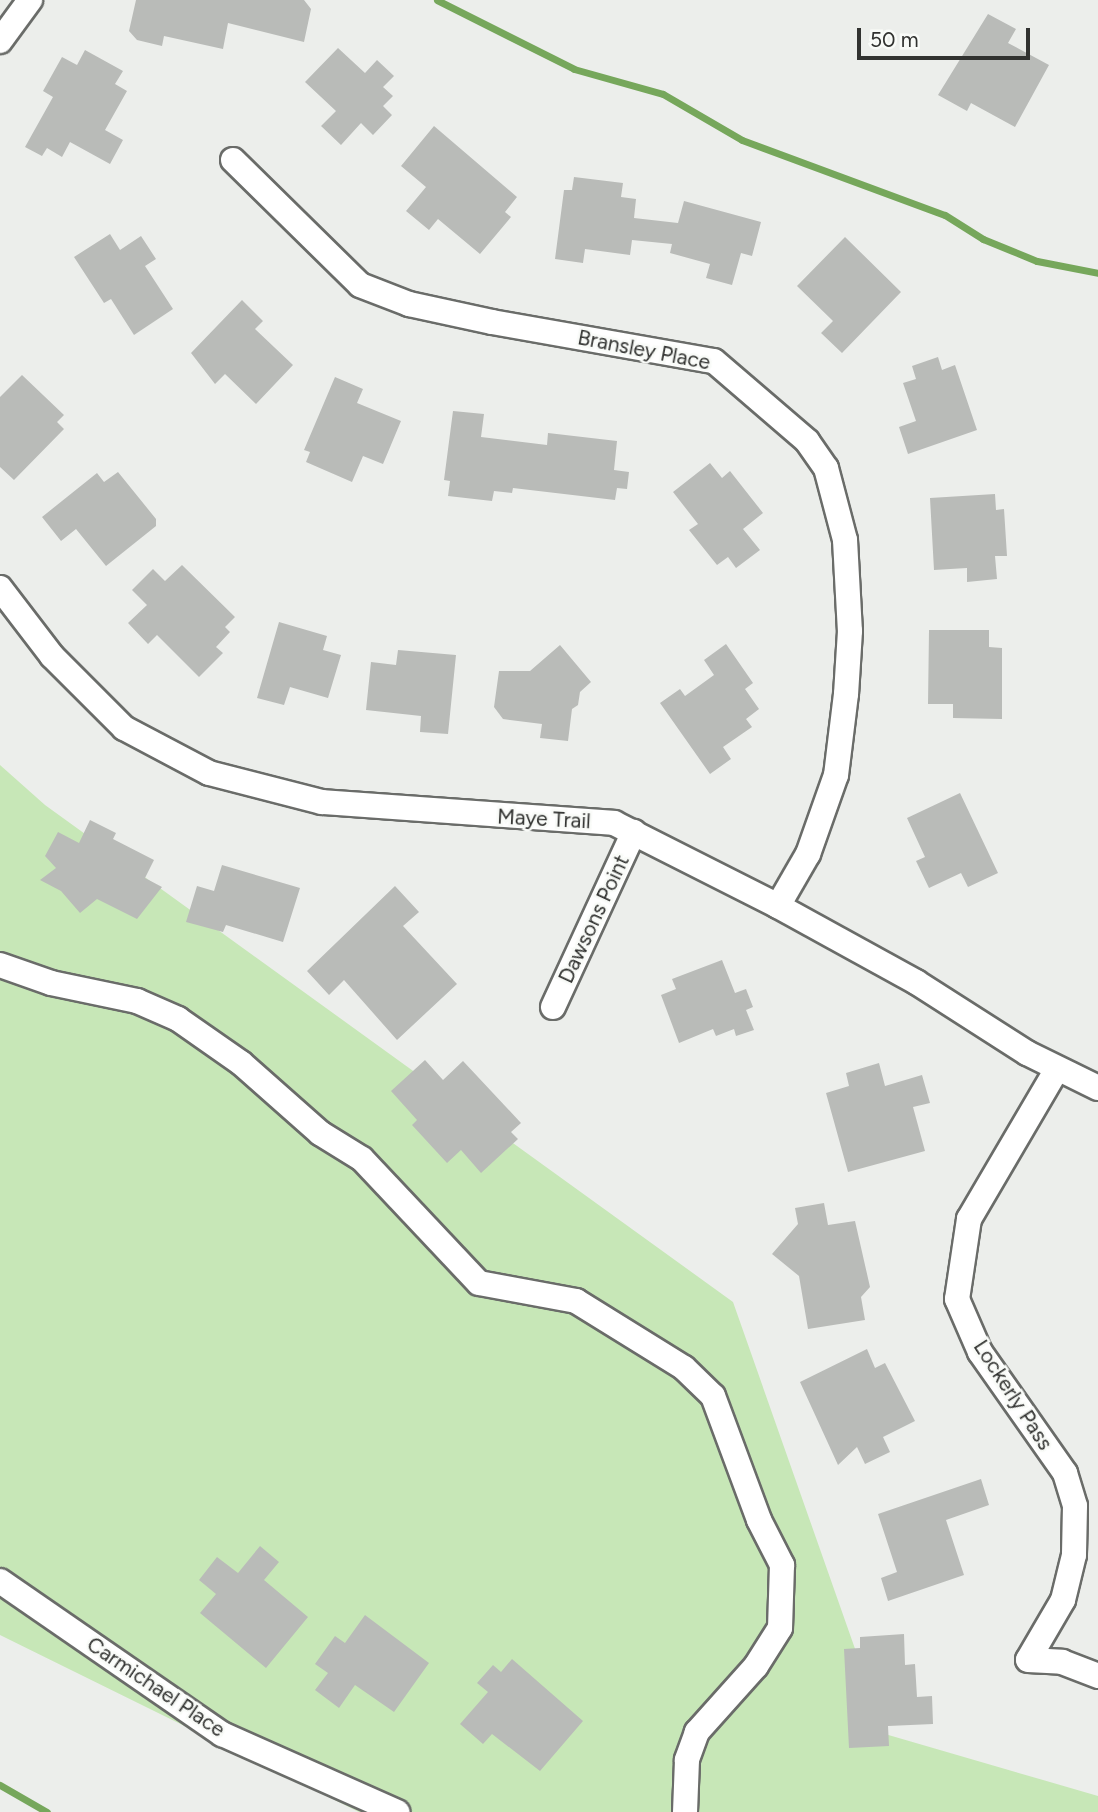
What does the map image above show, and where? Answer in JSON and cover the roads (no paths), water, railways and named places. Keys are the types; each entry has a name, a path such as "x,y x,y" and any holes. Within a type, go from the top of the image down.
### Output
{"street":[{"path":"0,41 30,0"},
{"name":"Bransley Place","path":"233,160 360,285 409,304 480,320 714,361 807,441 826,468 845,540 850,631 846,694 836,775 808,854 778,906"},
{"name":"Maye Trail","path":"0,588 52,656 124,728 209,773 322,802 614,823 778,906 916,982 1057,1069 1098,1088"},
{"name":"Dawsons Point","path":"553,1007 634,832"},
{"path":"0,965 51,983 137,1001 178,1019 241,1063 320,1133 362,1159 479,1283 576,1301 684,1368 713,1396 759,1520 782,1565 780,1628 756,1666 697,1732 687,1760 685,1812"},
{"name":"Lockerly Pass","path":"1057,1069 969,1219 957,1299 980,1352 1065,1473 1075,1506 1074,1555 1063,1600 1028,1660 1062,1662 1098,1676"},
{"name":"Carmichael Place","path":"0,1581 222,1734 397,1812"}],"waterway":[{"path":"437,0 574,69 663,94 742,140 945,215 983,239 1037,261 1098,273"},
{"path":"0,1785 47,1812"}]}
